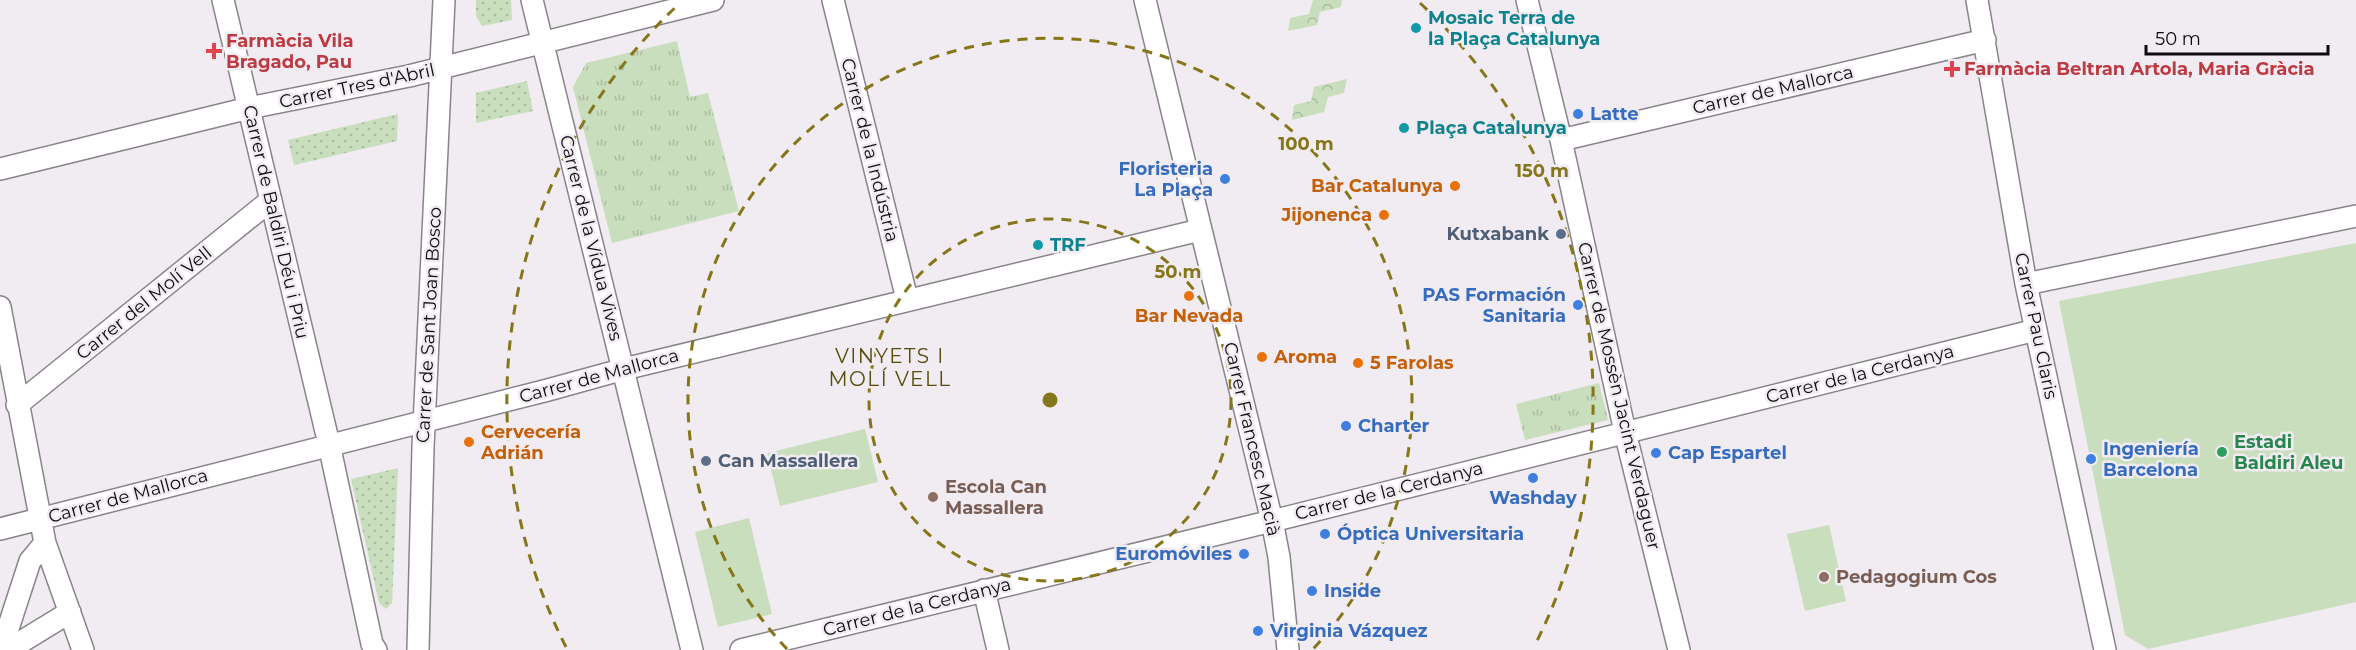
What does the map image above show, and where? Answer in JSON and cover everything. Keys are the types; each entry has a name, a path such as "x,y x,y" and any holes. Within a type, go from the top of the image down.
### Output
{"street":[{"name":"Carrer de Baldiri Déu i Priu","path":"223,0 329,444"},
{"name":"Carrer de Sant Joan Bosco","path":"418,650 425,421 444,0"},
{"name":"Carrer de la Vídua Vives","path":"532,0 692,650"},
{"name":"Carrer Tres d'Abril","path":"0,169 249,108 441,68 713,0"},
{"name":"Carrer de la Indústria","path":"833,0 907,299"},
{"path":"1145,0 1200,230"},
{"path":"1527,0 1561,140"},
{"name":"Carrer Pau Claris","path":"1977,0 2026,284 2105,650"},
{"name":"Carrer de Mallorca","path":"1561,140 1985,40"},
{"name":"Carrer de Mossèn Jacint Verdaguer","path":"1561,140 1625,432 1679,650"},
{"name":"Carrer del Molí Vell","path":"17,405 271,200"},
{"path":"2026,284 2356,216"},
{"name":"Carrer de Mallorca","path":"0,529 624,369 1200,230"},
{"name":"Carrer Francesc Macià","path":"1200,230 1280,557 1288,650"},
{"path":"0,307 45,543 83,650"},
{"name":"Carrer de la Cerdanya","path":"741,650 1272,521 2036,330"},
{"path":"329,444 372,644 376,650"},
{"path":"1,650 5,620 30,561 45,543"},
{"path":"984,591 998,650"},
{"path":"8,650 70,612"}],"green space":[{"path":"476,0 511,0 512,20 482,26 476,16"},
{"path":"1313,0 1342,0 1341,7 1320,12 1317,25 1288,31 1290,18 1309,14"},
{"path":"677,41 690,97 708,93 739,211 612,243 573,87 586,63"},
{"path":"1347,79 1344,93 1328,97 1324,112 1292,120 1294,105 1311,101 1314,87"},
{"path":"527,81 533,111 476,123 476,93"},
{"path":"398,114 397,141 294,165 288,140"},
{"name":"Estadi Baldiri Aleu","path":"2356,243 2356,602 2148,649 2125,635 2059,301"},
{"path":"1599,383 1608,420 1525,440 1516,404"},
{"path":"865,429 878,482 780,506 767,453"},
{"path":"398,468 392,603 386,609 379,603 351,479"},
{"path":"749,518 772,614 718,627 695,532"},
{"path":"1829,525 1846,601 1805,611 1787,534"}],"place":[{"name":"Mosaic Terra de la Plaça Catalunya","path":"1416,28"},
{"name":"Farmàcia Vila Bragado, Pau","path":"214,51"},
{"name":"Farmàcia Beltran Artola, Maria Gràcia","path":"1952,69"},
{"name":"Latte","path":"1578,114"},
{"name":"Plaça Catalunya","path":"1404,128"},
{"name":"Floristeria La Plaça","path":"1225,179"},
{"name":"Bar Catalunya","path":"1455,186"},
{"name":"Jijonenca","path":"1384,215"},
{"name":"Kutxabank","path":"1561,234"},
{"name":"TRF","path":"1038,245"},
{"name":"Bar Nevada","path":"1189,296"},
{"name":"PAS Formación Sanitaria","path":"1578,305"},
{"name":"Aroma","path":"1262,357"},
{"name":"5 Farolas","path":"1358,363"},
{"name":"Charter","path":"1346,426"},
{"name":"Cervecería Adrián","path":"469,442"},
{"name":"Estadi Baldiri Aleu","path":"2222,452"},
{"name":"Cap Espartel","path":"1656,453"},
{"name":"Ingeniería Barcelona","path":"2091,459"},
{"name":"Can Massallera","path":"706,461"},
{"name":"Washday","path":"1533,478"},
{"name":"Escola Can Massallera","path":"933,497"},
{"name":"Óptica Universitaria","path":"1325,534"},
{"name":"Euromóviles","path":"1244,554"},
{"name":"Pedagogium Cos","path":"1824,577"},
{"name":"Inside","path":"1312,591"},
{"name":"Virginia Vázquez","path":"1258,631"}],"district":[{"name":"VINYETS I MOLÍ VELL","path":"890,368"}]}
